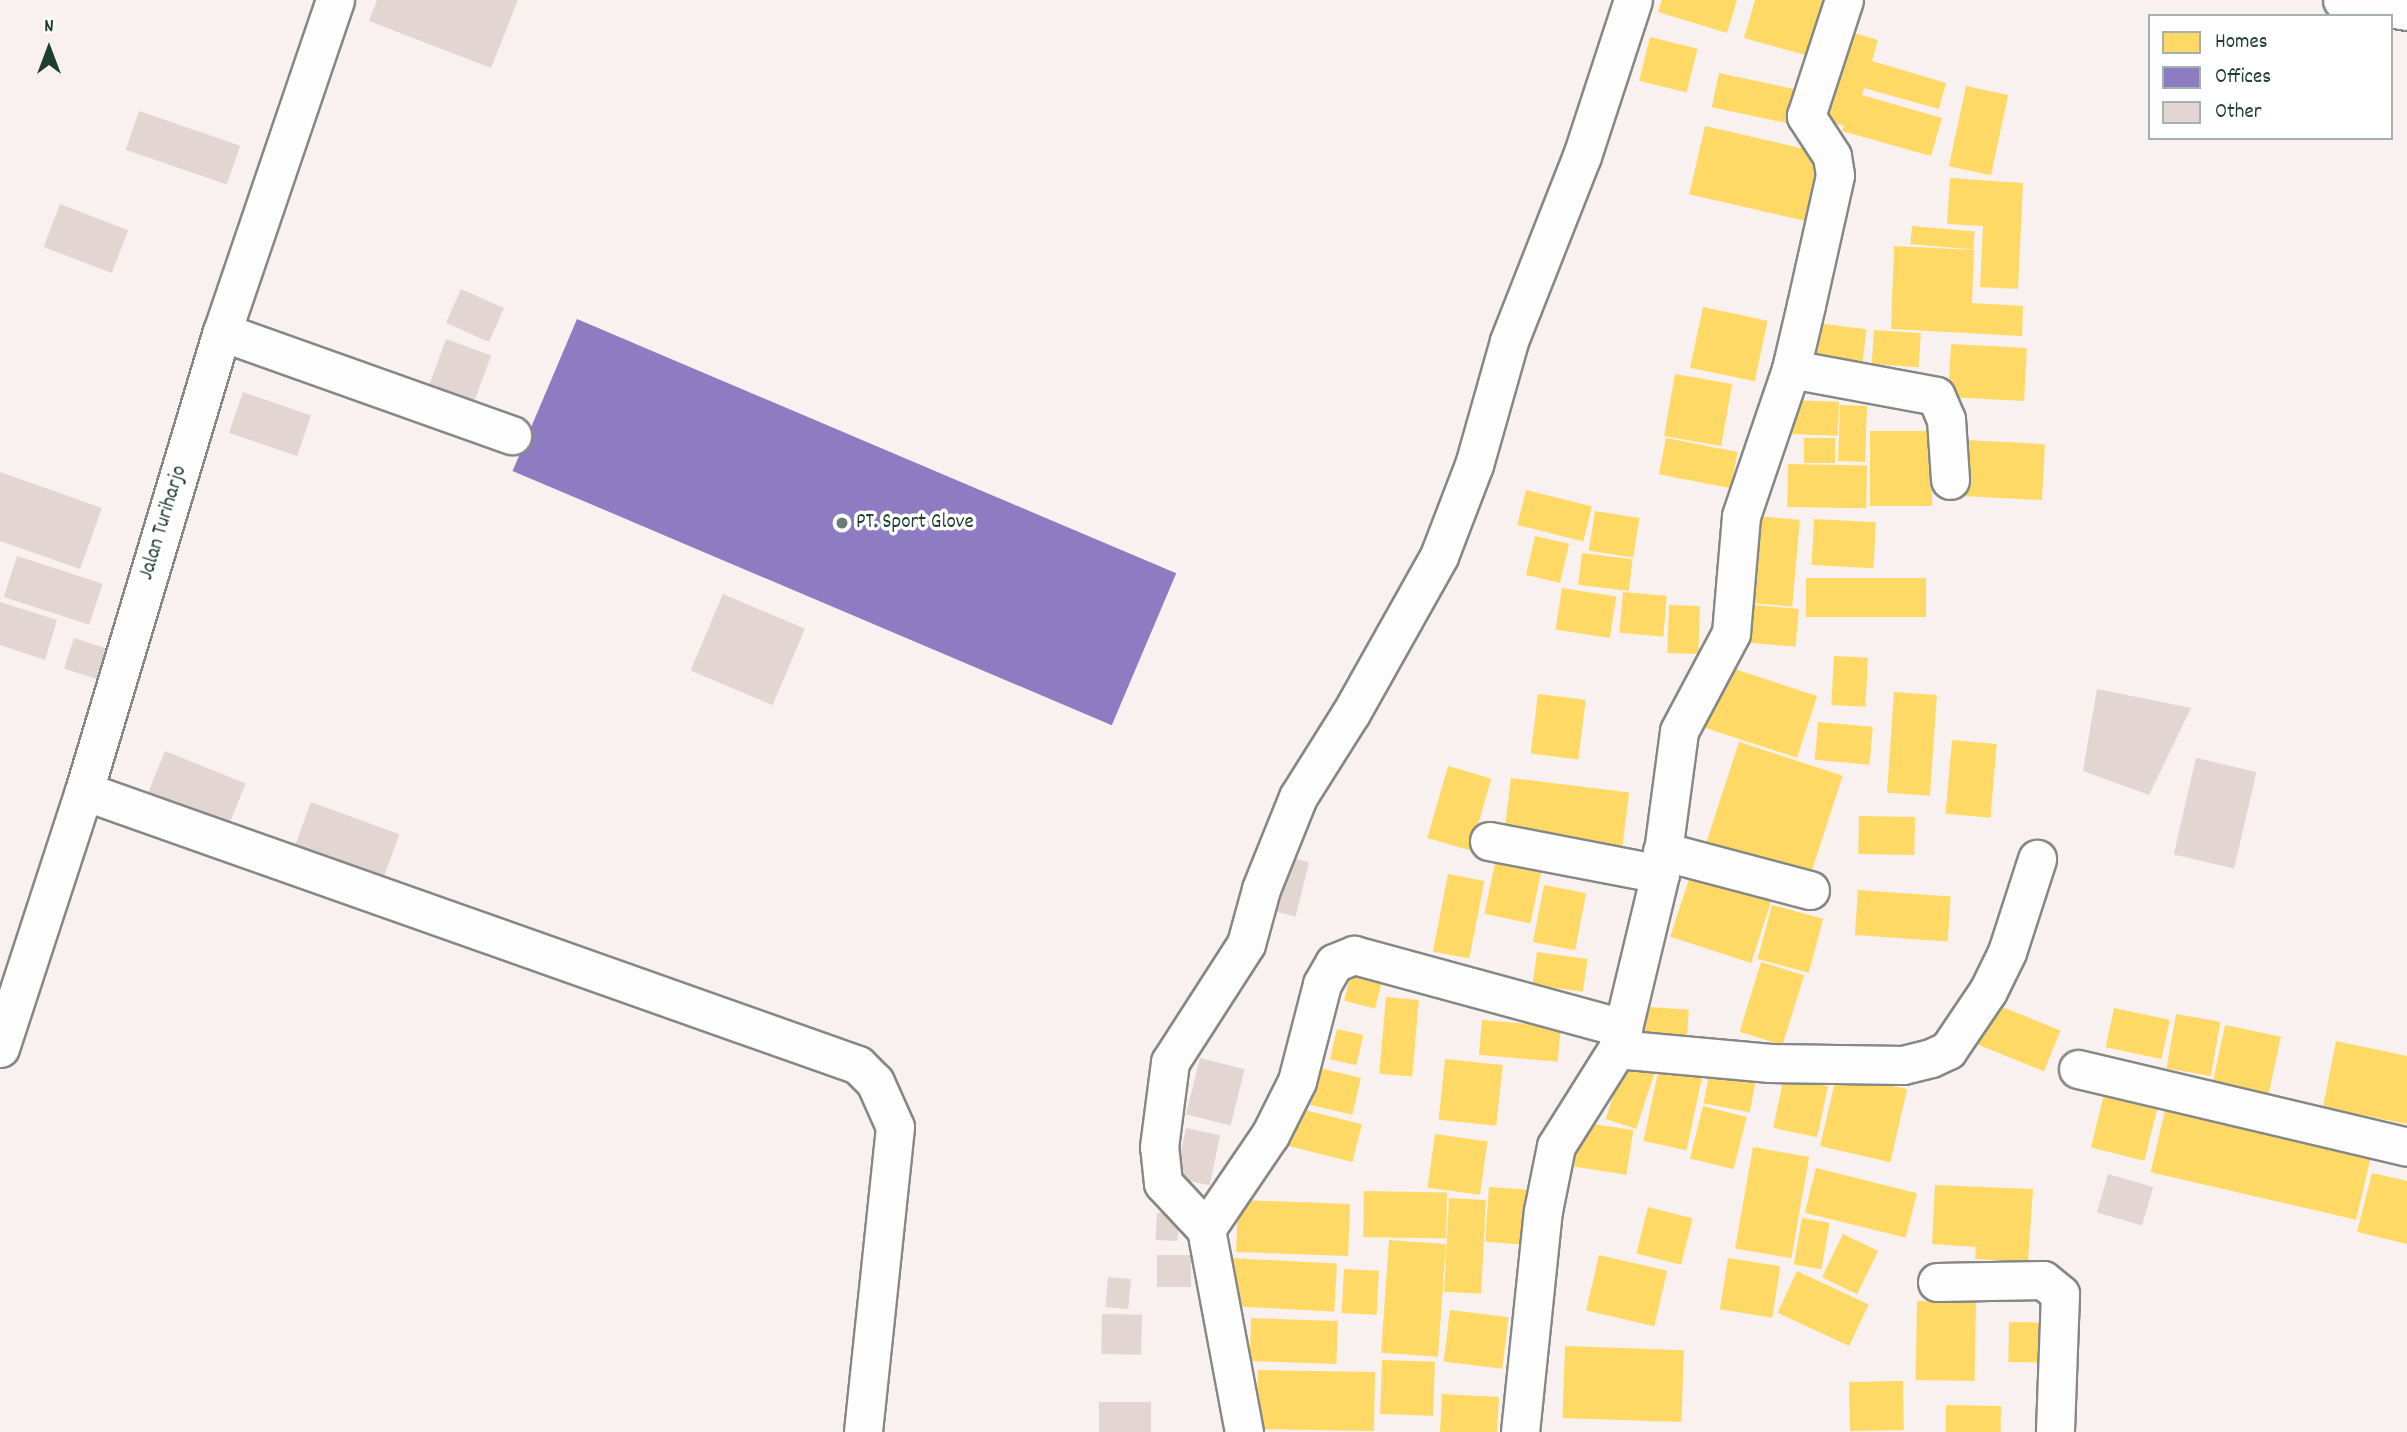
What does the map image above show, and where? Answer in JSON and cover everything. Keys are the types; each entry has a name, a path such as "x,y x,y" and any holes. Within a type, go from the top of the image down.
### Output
{"street":[{"name":"Jalan Turiharjo","path":"0,1048 84,791 222,332 335,0"},
{"path":"1244,1432 1206,1229 1163,1183 1160,1134 1170,1062 1246,944 1261,889 1298,797 1351,713 1439,556 1474,465 1513,329 1582,156 1633,0"},
{"path":"1521,1432 1543,1211 1556,1146 1620,1039 1661,862 1679,731 1731,633 1741,516 1791,369 1835,175 1832,156 1806,116 1844,0"},
{"path":"2342,0 2407,11"},
{"path":"222,332 512,435"},
{"path":"1791,369 1936,396 1946,419 1950,480"},
{"path":"84,791 858,1065 875,1082 895,1127 863,1432"},
{"path":"1489,841 1661,862 1810,890"},
{"path":"1206,1229 1270,1135 1297,1081 1322,984 1340,956 1353,955 1620,1039 1770,1063 1903,1065 1931,1058 1948,1050 1988,991 2007,952 2037,859"},
{"path":"2078,1069 2407,1147"},
{"path":"1937,1282 2043,1280 2060,1294 2055,1432"}],"building: Homes":[{"path":"1662,0 1737,0 1727,33 1658,12"},
{"path":"1755,0 1836,0 1820,59 1744,38"},
{"path":"1844,30 1878,40 1872,61 1946,83 1939,109 1864,88 1862,95 1942,118 1931,156 1842,131 1844,126 1818,118"},
{"path":"1650,37 1698,49 1687,93 1639,81"},
{"path":"1719,73 1804,91 1797,125 1712,107"},
{"path":"1966,86 2008,95 1991,175 1949,166"},
{"path":"1705,126 1826,154 1810,222 1689,194"},
{"path":"1950,178 2023,183 2018,289 1980,287 1983,226 1947,224"},
{"path":"1912,226 1975,231 1973,249 1910,244"},
{"path":"1894,246 1974,250 1972,303 2023,306 2022,336 1891,329"},
{"path":"1703,307 1768,321 1755,381 1690,368"},
{"path":"1816,323 1867,329 1861,373 1811,367"},
{"path":"1874,330 1921,333 1919,367 1872,364"},
{"path":"1951,344 2027,348 2024,401 1948,397"},
{"path":"1675,374 1732,384 1721,446 1664,436"},
{"path":"1791,400 1839,402 1838,436 1790,434"},
{"path":"1840,405 1867,406 1865,462 1838,461"},
{"path":"1870,431 1932,431 1932,506 1870,506"},
{"path":"1666,438 1738,452 1731,488 1659,474"},
{"path":"1804,438 1835,438 1835,463 1804,463"},
{"path":"1966,440 2045,444 2042,500 1963,496"},
{"path":"1788,464 1867,465 1866,508 1787,507"},
{"path":"1526,490 1592,506 1583,541 1517,525"},
{"path":"1595,511 1639,518 1633,558 1589,551"},
{"path":"1756,516 1800,520 1792,607 1748,603"},
{"path":"1814,519 1876,522 1874,568 1812,565"},
{"path":"1535,536 1569,544 1560,583 1526,575"},
{"path":"1582,553 1633,559 1629,591 1578,585"},
{"path":"1806,578 1926,578 1926,617 1806,617"},
{"path":"1562,588 1616,597 1610,638 1555,629"},
{"path":"1623,592 1667,596 1663,637 1619,633"},
{"path":"1743,604 1799,609 1795,647 1740,642"},
{"path":"1669,605 1700,606 1698,654 1667,653"},
{"path":"1834,656 1868,658 1865,707 1831,705"},
{"path":"1722,665 1817,696 1797,758 1702,727"},
{"path":"1894,692 1937,695 1930,796 1887,793"},
{"path":"1538,694 1586,700 1578,759 1531,754"},
{"path":"1818,722 1873,727 1869,765 1815,760"},
{"path":"1952,740 1997,744 1990,818 1946,814"},
{"path":"1739,742 1843,776 1808,883 1704,849"},
{"path":"1448,766 1491,778 1471,850 1427,838"},
{"path":"1511,778 1629,793 1622,849 1504,835"},
{"path":"1859,816 1915,817 1914,855 1858,854"},
{"path":"1497,854 1543,864 1530,923 1484,914"},
{"path":"1691,873 1772,899 1751,963 1670,937"},
{"path":"1448,874 1484,881 1469,959 1433,952"},
{"path":"1544,885 1586,893 1575,950 1533,942"},
{"path":"1858,890 1951,896 1948,941 1855,935"},
{"path":"1772,905 1823,919 1809,973 1758,959"},
{"path":"1537,952 1588,959 1583,992 1532,985"},
{"path":"1354,961 1385,969 1375,1009 1344,1001"},
{"path":"1761,962 1804,975 1783,1045 1740,1032"},
{"path":"1386,997 1419,1000 1412,1077 1379,1074"},
{"path":"1990,1002 2060,1030 2044,1071 1974,1043"},
{"path":"1637,1006 1689,1010 1687,1044 1635,1040"},
{"path":"2114,1008 2170,1020 2161,1059 2106,1047"},
{"path":"2176,1014 2220,1022 2211,1076 2166,1068"},
{"path":"1482,1020 1561,1027 1558,1062 1479,1055"},
{"path":"2225,1025 2281,1037 2269,1094 2213,1082"},
{"path":"1337,1029 1363,1035 1356,1065 1330,1059"},
{"path":"2336,1041 2407,1056 2407,1124 2323,1107"},
{"path":"1662,1054 1705,1063 1687,1150 1643,1141"},
{"path":"1445,1059 1503,1065 1496,1126 1439,1120"},
{"path":"1624,1063 1654,1073 1636,1129 1606,1119"},
{"path":"1711,1065 1757,1074 1750,1112 1704,1103"},
{"path":"1319,1068 1361,1078 1352,1115 1310,1105"},
{"path":"1837,1073 1907,1089 1890,1162 1820,1146"},
{"path":"1784,1077 1828,1086 1817,1137 1773,1128"},
{"path":"2104,1095 2157,1108 2144,1161 2091,1147"},
{"path":"1703,1106 1747,1117 1734,1169 1690,1158"},
{"path":"1293,1107 1362,1124 1352,1162 1284,1145"},
{"path":"2165,1110 2371,1157 2356,1220 2151,1172"},
{"path":"1581,1122 1633,1130 1626,1175 1574,1166"},
{"path":"1435,1134 1487,1141 1480,1195 1427,1187"},
{"path":"1753,1147 1809,1157 1791,1258 1735,1248"},
{"path":"1816,1168 1917,1193 1906,1238 1805,1213"},
{"path":"2372,1173 2407,1181 2407,1244 2357,1232"},
{"path":"1935,1185 2033,1189 2028,1262 1975,1259 1976,1247 1932,1244"},
{"path":"1489,1187 1533,1190 1529,1245 1485,1242"},
{"path":"1364,1191 1447,1192 1446,1238 1363,1237"},
{"path":"1449,1198 1486,1200 1481,1294 1444,1292"},
{"path":"1238,1200 1350,1204 1348,1256 1236,1252"},
{"path":"1648,1207 1693,1218 1681,1265 1636,1254"},
{"path":"1802,1218 1830,1223 1821,1269 1794,1264"},
{"path":"1843,1234 1878,1251 1857,1294 1822,1277"},
{"path":"1389,1240 1446,1244 1438,1357 1381,1353"},
{"path":"1599,1255 1667,1271 1654,1326 1586,1311"},
{"path":"1230,1258 1337,1264 1334,1312 1227,1306"},
{"path":"1728,1258 1780,1266 1772,1318 1720,1309"},
{"path":"1344,1269 1379,1271 1377,1315 1342,1313"},
{"path":"1797,1271 1869,1304 1849,1346 1778,1313"},
{"path":"1917,1301 1976,1302 1975,1381 1916,1380"},
{"path":"1450,1310 1509,1317 1502,1369 1444,1362"},
{"path":"1251,1318 1338,1321 1336,1364 1249,1361"},
{"path":"2009,1322 2048,1323 2047,1363 2008,1362"},
{"path":"1565,1346 1684,1350 1681,1422 1562,1418"},
{"path":"1382,1360 1435,1362 1433,1416 1380,1414"},
{"path":"1258,1370 1375,1372 1374,1431 1257,1429"},
{"path":"1903,1381 1904,1430 1850,1431 1849,1382"},
{"path":"1442,1394 1499,1397 1497,1432 1440,1432"},
{"path":"1946,1405 2001,1406 2001,1432 1946,1432"}],"building: Offices":[{"name":"PT. Sport Glove","path":"577,319 1176,573 1112,725 513,471"}],"building: Other":[{"path":"377,0 518,0 491,68 369,21"},
{"path":"139,111 240,146 227,185 126,150"},
{"path":"60,204 128,230 112,273 44,247"},
{"path":"461,289 504,308 489,342 446,323"},
{"path":"446,339 491,355 472,407 427,391"},
{"path":"243,392 311,415 297,456 229,433"},
{"path":"0,472 102,508 80,569 0,541"},
{"path":"17,556 103,584 89,625 4,597"},
{"path":"723,594 805,629 772,705 691,670"},
{"path":"0,602 57,620 45,660 0,645"},
{"path":"74,638 118,652 108,683 64,668"},
{"path":"2097,689 2191,708 2149,795 2083,771"},
{"path":"165,751 246,784 229,825 148,793"},
{"path":"2196,758 2256,772 2234,868 2174,854"},
{"path":"311,802 399,834 382,882 294,850"},
{"path":"1280,855 1309,862 1296,917 1266,909"},
{"path":"1200,1058 1245,1069 1231,1125 1186,1114"},
{"path":"1186,1128 1220,1135 1210,1185 1175,1178"},
{"path":"2108,1174 2153,1187 2142,1225 2097,1212"},
{"path":"1157,1213 1179,1214 1178,1241 1156,1240"},
{"path":"1157,1255 1191,1255 1191,1287 1157,1287"},
{"path":"1108,1277 1131,1279 1128,1309 1105,1307"},
{"path":"1102,1314 1142,1315 1141,1355 1101,1354"},
{"path":"1099,1402 1151,1402 1151,1432 1099,1432"}],"place":[{"name":"PT. Sport Glove","path":"842,523"}]}
